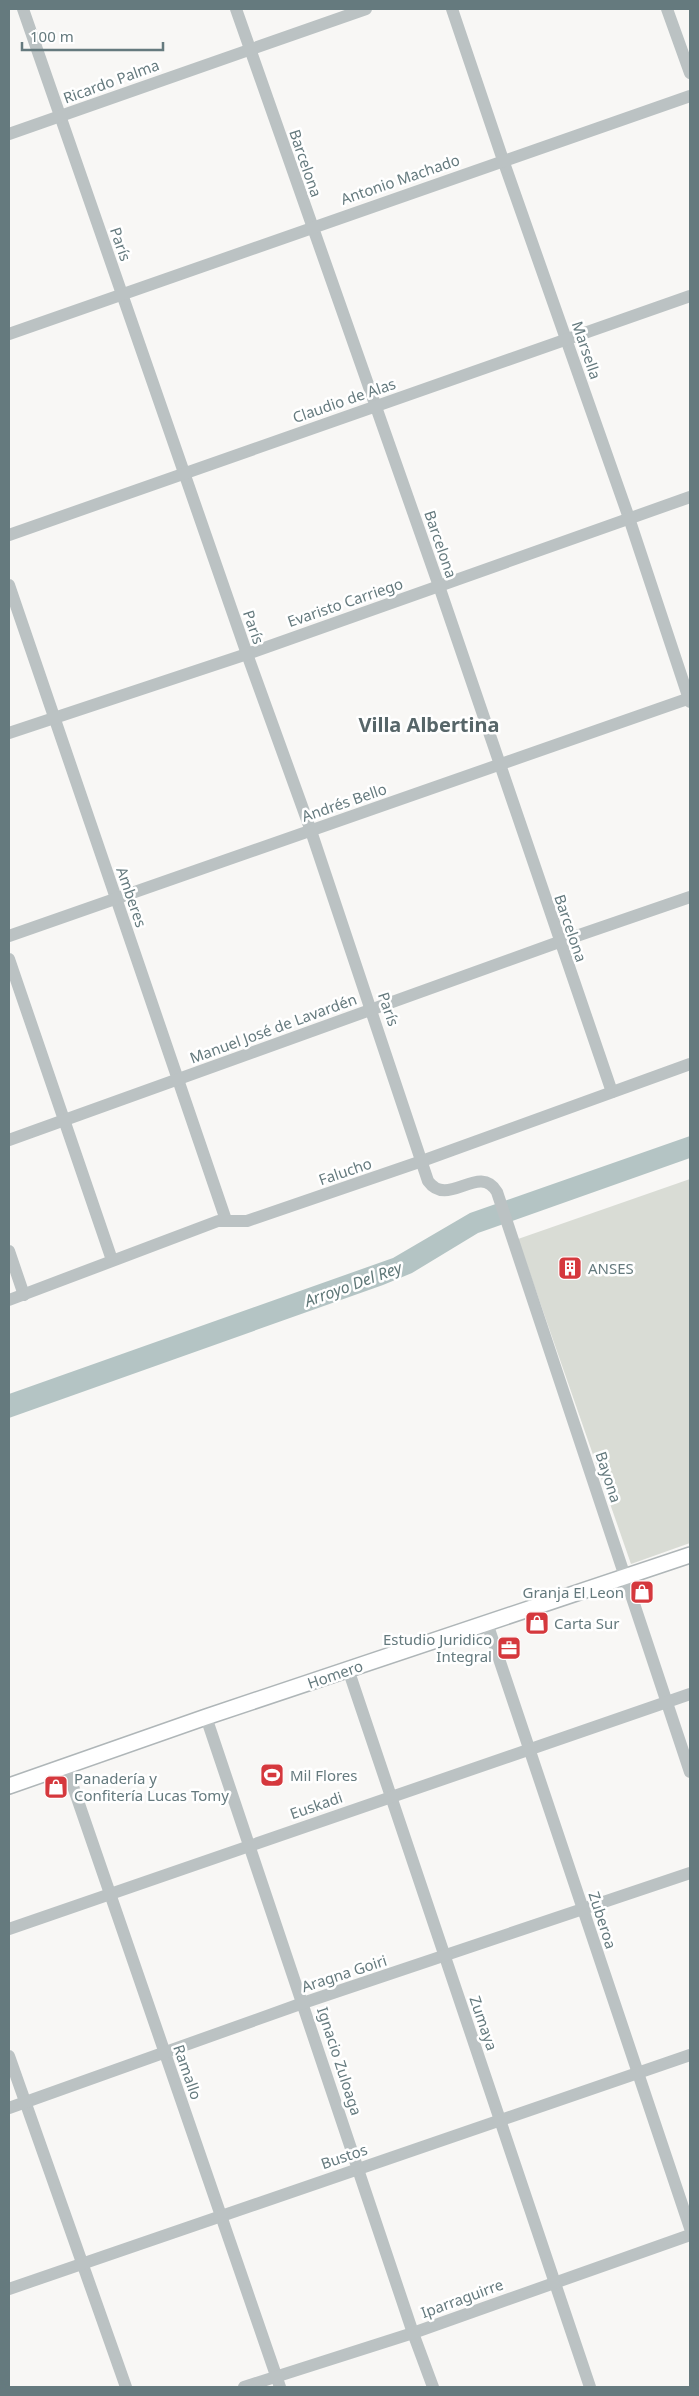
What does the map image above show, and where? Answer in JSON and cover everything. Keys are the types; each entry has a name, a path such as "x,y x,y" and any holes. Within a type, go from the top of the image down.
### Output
{"main road":[{"name":"Homero","path":"9,1786 206,1717 690,1554"}],"street":[{"name":"París","path":"23,9 247,654 311,831 428,1181 439,1190 446,1191 478,1181 487,1181 492,1184 497,1192"},
{"name":"Barcelona","path":"236,9 311,228 439,586 559,942 612,1092"},
{"name":"Ricardo Palma","path":"9,134 366,9"},
{"name":"Marsella","path":"452,9 690,699"},
{"path":"668,9 690,73"},
{"name":"Antonio Machado","path":"9,334 690,96"},
{"name":"Claudio de Alas","path":"9,536 375,406 567,341 690,296"},
{"name":"Evaristo Carriego","path":"9,733 54,716 247,654 690,497"},
{"name":"Amberes","path":"9,585 226,1220"},
{"name":"Andrés Bello","path":"9,936 690,699"},
{"name":"Manuel José de Lavardén","path":"9,1140 64,1122 559,942 690,897"},
{"path":"9,960 112,1260"},
{"name":"Falucho","path":"9,1300 112,1260 226,1220 247,1221 422,1161 690,1064"},
{"name":"Bayona","path":"497,1192 665,1702 690,1772"},
{"path":"9,1251 24,1295"},
{"name":"Zuberoa","path":"487,1623 690,2228"},
{"name":"Zumaya","path":"348,1669 443,1957 500,2119 553,2282 590,2387"},
{"name":"Euskadi","path":"9,1929 690,1694"},
{"name":"Ignacio Zuloaga","path":"206,1717 413,2333 433,2387"},
{"name":"Ramallo","path":"66,1766 278,2382"},
{"name":"Aragna Goiri","path":"9,2108 303,2004 690,1873"},
{"name":"Bustos","path":"9,2289 690,2055"},
{"path":"9,2056 24,2103 126,2387"},
{"name":"Iparraguirre","path":"244,2387 278,2382 553,2282 690,2235"}],"shaded area":[{"path":"690,1179 690,1543 631,1564 518,1239"}],"water":[{"name":"Arroyo Del Rey","path":"690,1136 690,1158 478,1233 412,1273 383,1285 9,1418 9,1394 393,1258 470,1213"}],"place":[{"name":"ANSES","path":"570,1268"},
{"name":"Granja El Leon","path":"642,1592"},
{"name":"Carta Sur","path":"537,1623"},
{"name":"Estudio Juridico Integral","path":"509,1648"},
{"name":"Mil Flores","path":"272,1775"},
{"name":"Panadería y Confitería Lucas Tomy","path":"56,1787"}],"district":[{"name":"Villa Albertina","path":"429,724"}]}
